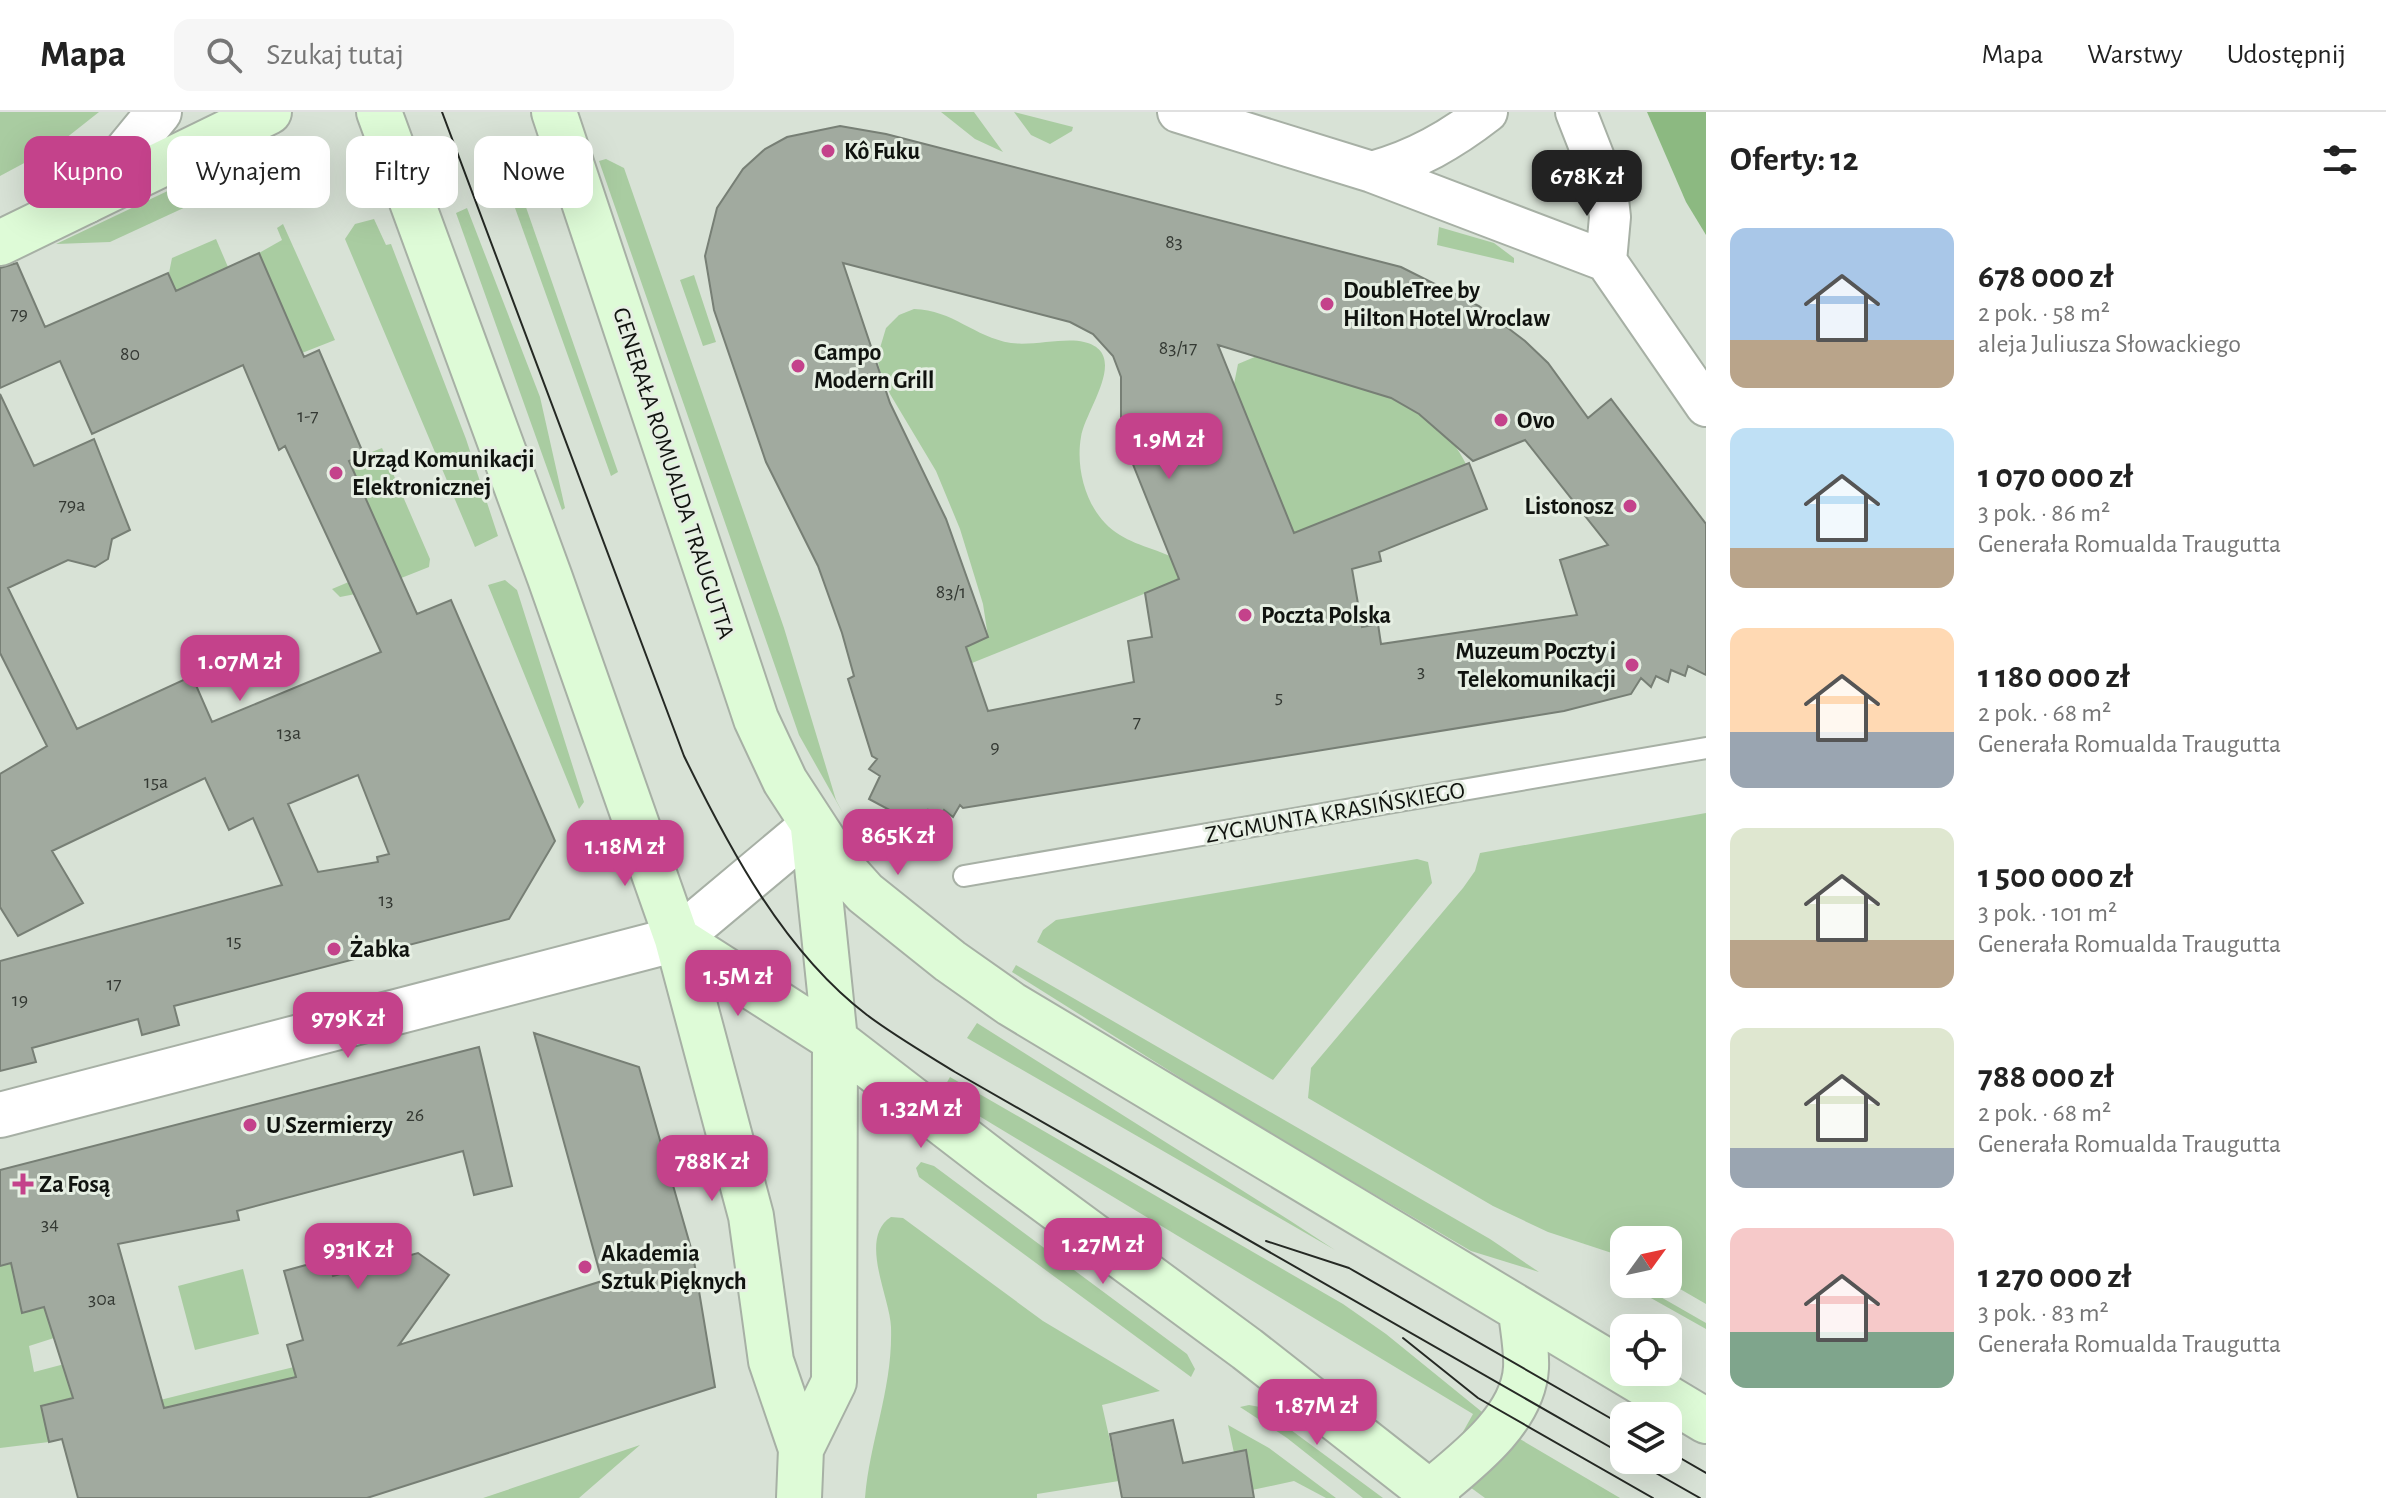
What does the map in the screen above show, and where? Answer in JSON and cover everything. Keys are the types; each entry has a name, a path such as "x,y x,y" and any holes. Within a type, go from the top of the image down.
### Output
{"main road":[{"path":"151,169 269,112"},
{"name":"GENERAŁA ROMUALDA TRAUGUTTA","path":"379,112 550,578 677,939 751,1216 771,1361 801,1449 799,1498"},
{"name":"GENERAŁA ROMUALDA TRAUGUTTA","path":"554,112 756,719 812,826 835,1040 834,1382 801,1449"},
{"path":"0,243 72,208"},
{"path":"812,826 865,893 1011,1004 1706,1421"},
{"path":"677,939 835,1040 1000,1167 1247,1349 1434,1495 1507,1415 1526,1369 1521,1312"}],"street":[{"path":"139,136 159,112"},
{"path":"1178,112 1372,172 1606,261 1706,406"},
{"path":"1372,172 1409,162 1462,132 1487,112"},
{"path":"1576,112 1607,191 1610,217 1606,261"},
{"path":"0,1115 677,939 812,826"}],"lane":[{"name":"ZYGMUNTA KRASIŃSKIEGO","path":"964,876 1706,748"}],"green space":[{"path":"0,112 99,112 69,136 24,136 24,163 0,176"},
{"path":"941,112 974,112 1003,152 975,139"},
{"path":"1014,112 1073,127 1072,131 1050,144 1031,135"},
{"path":"1647,112 1706,112 1706,235 1686,202"},
{"path":"606,159 624,168 784,628 836,800 844,815 799,735 599,161"},
{"path":"167,191 167,208 184,208 110,242 56,244 132,208 151,208 151,199"},
{"path":"467,208 540,397 565,508 562,510 456,213"},
{"path":"515,208 526,208 618,472 611,476"},
{"path":"374,219 386,245 391,244 466,439 498,536 475,547 345,239 355,224"},
{"path":"283,224 335,340 302,353 259,253 282,240 277,228"},
{"path":"1439,227 1494,243 1514,258 1514,263 1437,245"},
{"path":"216,239 228,267 176,292 169,273 172,258"},
{"path":"694,275 716,342 703,346 680,280"},
{"path":"914,309 940,314 1011,343 1076,341 1098,348 1104,358 1105,370 1084,426 1080,448 1081,471 1087,494 1098,514 1112,529 1127,539 1173,558 1196,573 972,663 966,647 988,637 983,604 960,529 936,471 890,394 877,358 886,328 899,315"},
{"path":"1257,356 1344,381 1403,405 1451,440 1466,464 1294,533 1234,384 1238,364"},
{"path":"382,448 430,559 429,567 366,592 340,597 332,589 394,563 349,461"},
{"path":"505,580 517,590 584,802 579,809 488,585"},
{"path":"1706,813 1706,1304 1682,1290 1682,1226 1610,1226 1610,1252 1548,1232 1493,1206 1308,1098 1311,1068 1463,888 1475,871 1480,853"},
{"path":"1417,859 1428,862 1432,883 1273,1080 1037,942 1043,930 1056,920"},
{"path":"1016,965 1490,1239 1539,1272 1471,1251 1251,1122 1012,972"},
{"path":"977,1023 1289,1220 1335,1250 967,1038"},
{"path":"950,1077 1343,1304 1386,1334 1503,1429 1620,1498 1485,1498 1448,1471 1450,1455 1473,1414 941,1093"},
{"path":"921,1162 934,1166 1187,1354 1195,1369 1191,1377 919,1177 916,1168"},
{"path":"891,1217 903,1218 1043,1321 1160,1391 1102,1405 1119,1481 1037,1494 1037,1498 865,1498 891,1349 891,1327 876,1253 881,1227"},
{"path":"10,1260 22,1313 73,1300 54,1338 29,1346 34,1372 76,1361 99,1390 42,1406 49,1442 0,1448 0,1266"},
{"path":"243,1269 259,1334 195,1350 178,1286"},
{"path":"1651,1298 1662,1298 1706,1323 1706,1329"},
{"path":"294,1367 296,1377 164,1411 160,1400"},
{"path":"1240,1407 1260,1407 1383,1498 1363,1498 1287,1438"},
{"path":"1228,1425 1269,1448 1336,1498 1326,1498 1294,1481 1252,1490 1246,1450 1234,1453"},
{"path":"640,1445 579,1498 483,1498"}],"building":[{"path":"840,126 886,134 1401,267 1479,306 1548,363 1588,418 1611,399 1706,524 1706,675 1688,666 1685,676 1671,670 1668,682 1656,676 1651,687 1641,678 1631,694 1564,711 963,808 960,805 953,817 944,810 937,820 928,810 921,823 911,814 908,820 869,799 880,776 869,769 877,759 872,756 848,679 854,676 842,633 818,566 766,462 714,310 705,256 717,208 743,169 765,149 787,137","holes":["843,263 1070,322 1093,334 1113,356 1121,377 1121,417 1126,447 1179,579 1145,593 1152,637 1128,641 1134,682 988,711 966,647 988,637 946,519 890,403","1218,345 1391,398 1419,414 1473,461 1525,440 1608,545 1560,560 1577,615 1381,644 1378,624 1362,627 1352,569 1381,561 1379,552 1487,509 1469,463 1294,533"]},
{"path":"259,253 304,357 319,350 364,455 349,461 417,614 451,600 555,841 509,919 174,1006 179,1025 142,1035 138,1019 32,1048 36,1062 0,1071 0,961 282,885 253,818 229,830 205,778 52,851 83,903 18,936 0,907 0,774 47,746 0,653 0,394 34,466 94,439 130,530 112,539 108,559 95,567 68,560 8,588 77,729 192,676 212,722 381,652 285,446 279,450 243,365 92,434 60,361 0,388 0,268 17,263 45,327 168,273 176,291","holes":["358,775 389,854 377,857 378,862 318,872 288,804"]},
{"path":"534,1033 639,1067 693,1255 715,1387 367,1498 78,1498 62,1439 49,1442 41,1406 73,1398 44,1307 22,1313 11,1263 0,1266 0,1170 479,1047 512,1186 474,1195 463,1151 237,1211 239,1220 118,1244 164,1408 296,1377 287,1345 303,1340 284,1271 328,1259 333,1276 418,1253 449,1275 399,1345 602,1281"},
{"path":"1173,1420 1183,1463 1246,1450 1254,1498 1122,1498 1110,1434"}],"tram line":[{"path":"442,112 684,756 740,862 784,930 810,961 837,990 867,1015 955,1072 1610,1447"},
{"path":"1266,1241 1349,1268 1610,1418"},
{"path":"1403,1338 1478,1398 1653,1498"},
{"path":"1682,1459 1706,1473"},
{"path":"1658,1474 1700,1498"}],"place":[{"name":"Kô Fuku","path":"828,151"},
{"name":"DoubleTree by Hilton Hotel Wroclaw","path":"1327,304"},
{"name":"Campo Modern Grill","path":"798,366"},
{"name":"Ovo","path":"1501,420"},
{"name":"Urząd Komunikacji Elektronicznej","path":"336,473"},
{"name":"Listonosz","path":"1630,506"},
{"name":"Poczta Polska","path":"1245,615"},
{"name":"Muzeum Poczty i Telekomunikacji","path":"1632,665"},
{"name":"Żabka","path":"334,949"},
{"name":"U Szermierzy","path":"250,1125"},
{"name":"Za Fosą","path":"23,1184"},
{"name":"Akademia Sztuk Pięknych","path":"585,1267"}]}
